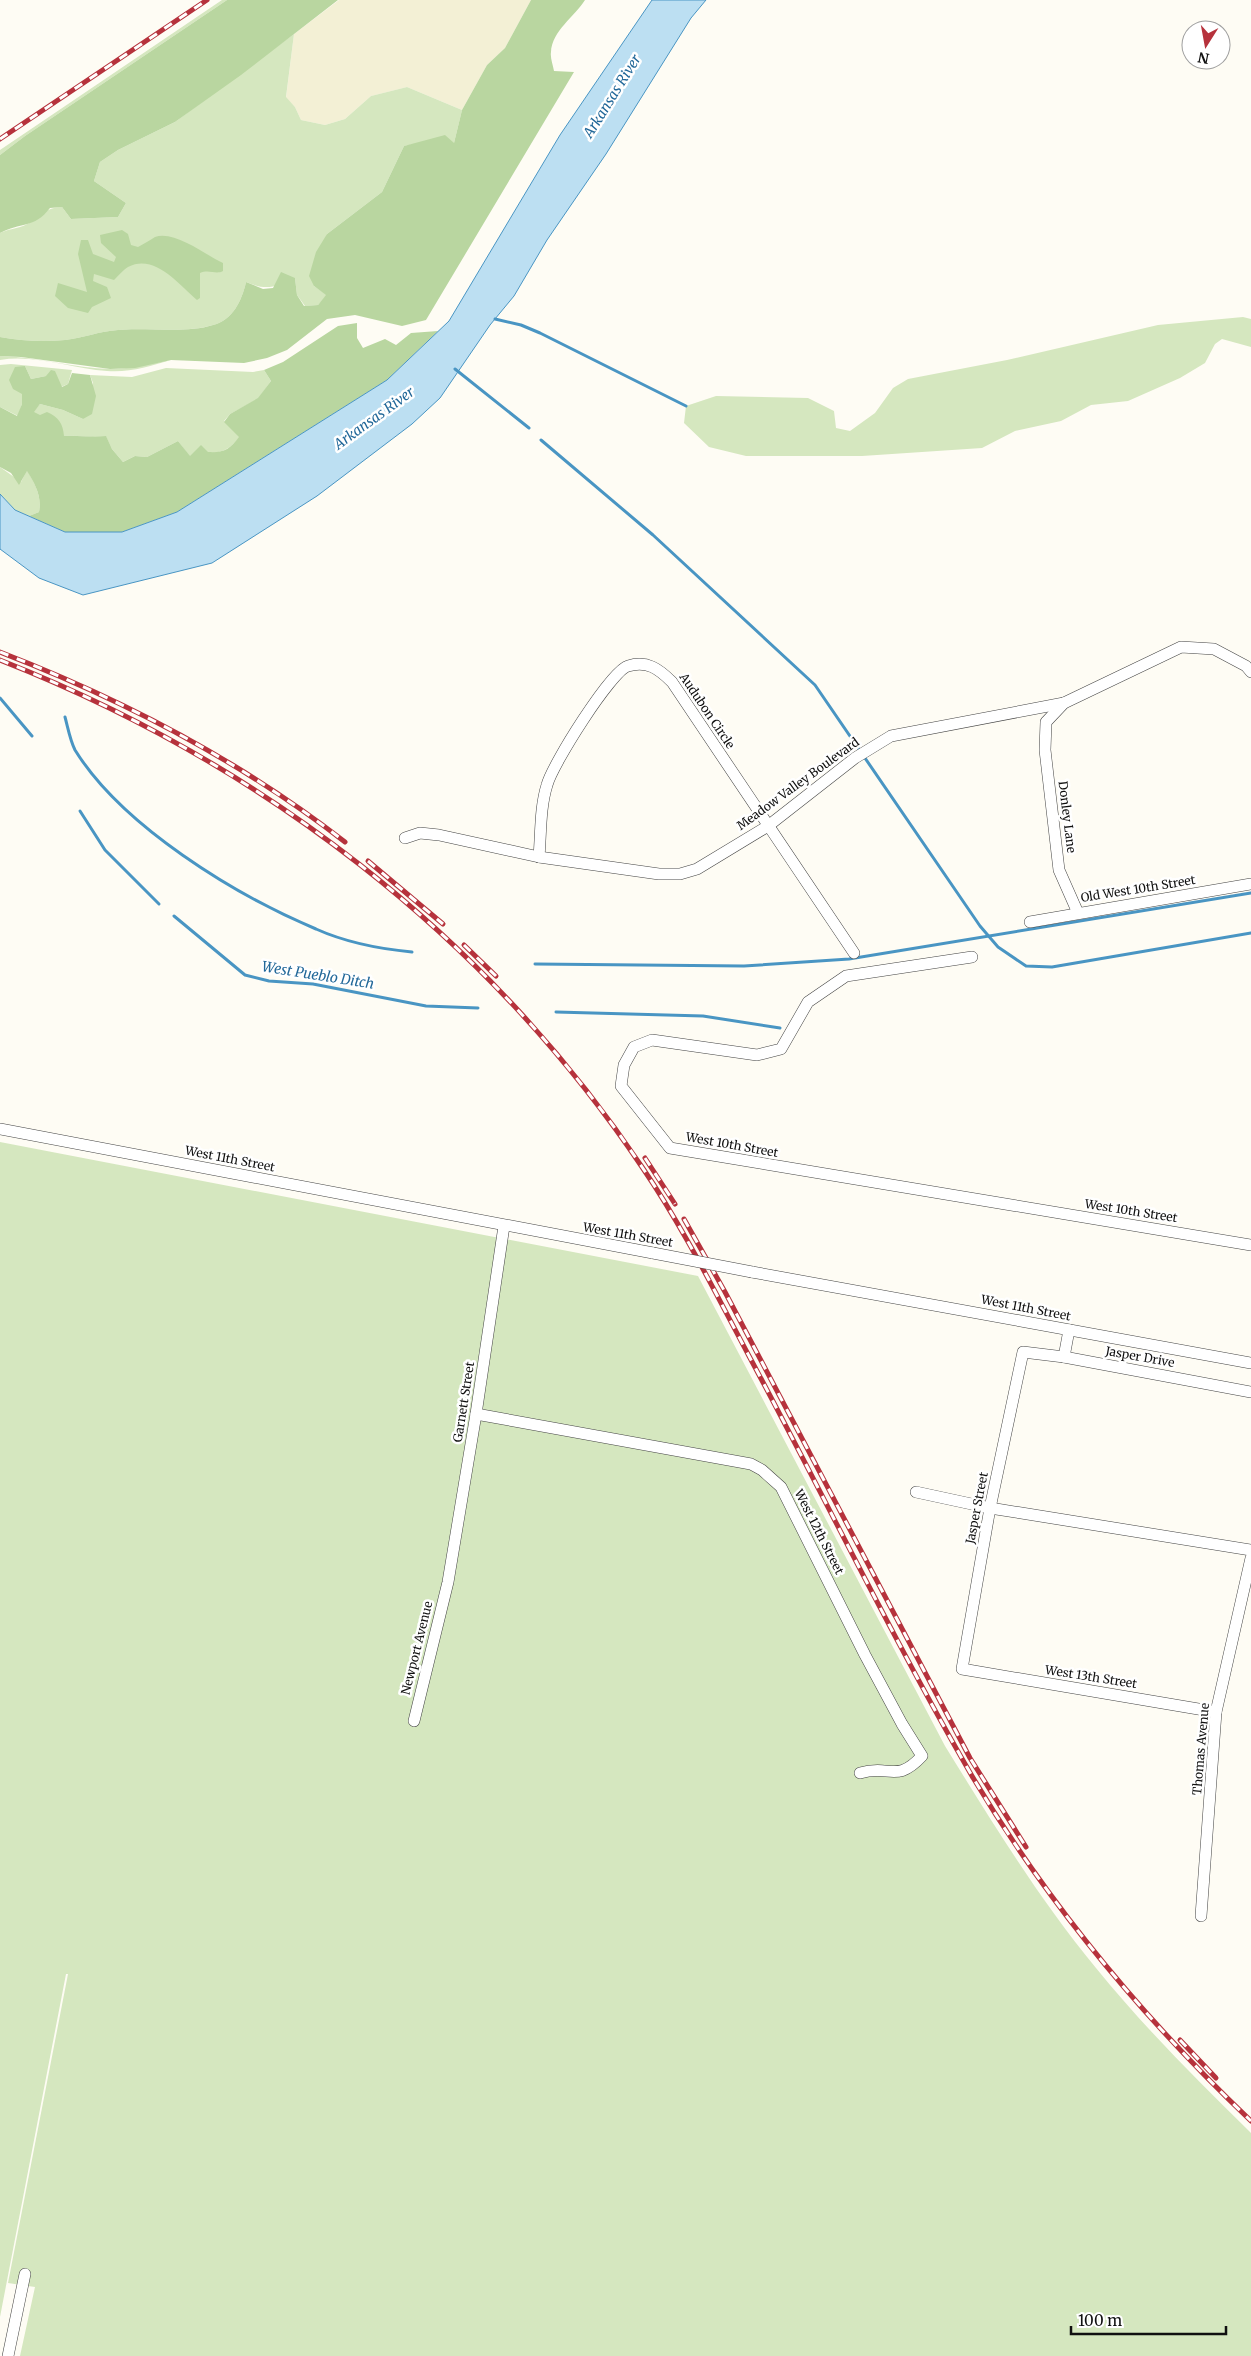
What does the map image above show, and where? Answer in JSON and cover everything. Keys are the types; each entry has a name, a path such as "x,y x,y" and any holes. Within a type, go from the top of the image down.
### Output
{"street":[{"name":"Meadow Valley Boulevard","path":"405,838 420,833 439,835 539,857 659,874 680,874 697,869 768,826 856,758 891,736 1064,703 1181,647 1214,649 1246,666 1251,672"},
{"name":"Audubon Circle","path":"539,857 543,803 552,771 612,678 626,666 643,663 659,669 672,682 854,953"},
{"name":"Meadow Valley Boulevard","path":"1046,722 1064,703"},
{"name":"Donley Lane","path":"1046,722 1045,750 1060,870 1078,913"},
{"name":"Old West 10th Street","path":"1030,922 1251,884"},
{"name":"West 10th Street","path":"972,958 846,976 808,1002 781,1049 757,1054 652,1040 634,1047 624,1065 621,1086 670,1148 1251,1245"},
{"name":"West 11th Street","path":"0,1129 504,1226 1251,1363"},
{"name":"Garnett Street","path":"448,1582 476,1414 504,1226"},
{"path":"1064,1357 1069,1330"},
{"name":"Jasper Drive","path":"1023,1352 1064,1357 1251,1392"},
{"name":"Jasper Street","path":"962,1670 990,1508 1023,1352"},
{"name":"West 12th Street","path":"476,1414 751,1464 762,1470 781,1487 864,1655 922,1756 913,1766 903,1772 872,1769 860,1772"},
{"path":"916,1492 990,1508 1251,1550"},
{"name":"Thomas Avenue","path":"1201,1916 1216,1712 1251,1558"},
{"name":"Newport Avenue","path":"414,1721 448,1582"},
{"name":"West 13th Street","path":"962,1670 1216,1712"},
{"path":"8,2356 25,2274"},
{"path":"15,2356 16,2324"}],"shaded area":[{"path":"339,0 531,0 505,48 487,65 462,110 407,87 371,96 345,119 325,125 301,120 295,107 286,98 294,34"}],"green space":[{"path":"222,0 227,0 25,136 0,155 0,150"},
{"path":"227,0 338,0 241,75 175,122 118,150 100,162 94,181 126,203 118,217 71,219 62,207 50,208 44,215 32,222 0,233 0,155 25,136"},
{"path":"531,0 585,0 555,37 552,44 551,59 554,71 574,72 426,320 402,326 355,315 327,319 287,350 267,358 244,363 171,360 135,368 110,369 0,356 0,337 57,341 129,329 178,330 213,325 226,319 236,308 246,282 263,289 273,288 281,272 295,278 297,295 304,306 318,305 326,295 314,286 309,276 316,252 327,234 382,192 404,146 445,135 454,143 462,110 487,65 505,48"},
{"path":"294,34 286,97 295,107 301,120 325,125 345,119 371,96 407,87 462,110 454,143 420,143 404,146 382,192 327,234 314,286 327,295 318,305 305,306 297,295 295,278 271,287 246,282 242,296 231,314 220,322 202,328 118,330 57,341 0,337 0,233 23,226 49,209 62,207 71,219 118,217 126,203 94,181 100,162 118,150 175,122"},
{"path":"122,230 128,234 131,245 138,247 155,237 172,237 181,240 223,263 223,271 200,273 200,298 197,300 166,273 148,264 128,267 114,280 94,274 93,281 107,287 111,298 92,307 88,313 68,308 55,296 58,283 87,292 78,254 81,240 88,240 93,254 114,262 116,257 101,243 100,235"},
{"path":"1243,317 1251,319 1251,347 1222,339 1215,344 1205,363 1180,378 1128,401 1091,405 1061,421 1015,431 982,448 862,456 746,456 709,447 684,423 686,406 716,396 808,398 834,411 836,428 850,431 875,413 893,388 908,379 1007,360 1158,325"},
{"path":"357,323 357,338 363,348 385,339 396,345 411,333 438,331 387,380 177,512 122,532 65,532 29,516 39,512 40,501 35,485 27,471 19,485 11,473 0,467 0,407 17,416 22,404 22,394 13,389 9,380 15,367 25,366 31,379 46,376 51,370 55,371 62,387 68,384 72,373 90,375 96,396 92,414 83,419 63,410 40,404 34,412 40,415 47,412 55,416 63,428 64,436 106,436 112,449 123,462 135,456 147,457 178,441 190,456 201,445 208,452 218,452 226,449 236,441 239,437 224,422 230,414 258,398 271,381 264,370 283,362 338,326"},
{"path":"0,356 28,358 83,367 111,369 171,360 139,368 115,371 94,370 40,360 0,360"},
{"path":"11,364 72,370 68,384 61,387 46,376 31,379 25,366 22,404 18,416 0,407 0,365"},
{"path":"166,368 253,372 264,370 271,381 258,399 230,414 224,421 240,437 234,444 223,451 190,457 178,441 147,457 135,456 123,462 112,449 106,437 64,436 33,412 40,404 63,410 83,419 93,383 90,375 132,377"},
{"path":"0,467 21,482 27,470 39,495 39,512 29,516 15,510 0,494"},
{"path":"0,1142 698,1276 945,1746 998,1831 1055,1915 1114,1990 1171,2053 1251,2133 1251,2356 20,2356 35,2287 8,2283 68,1974 66,1974 0,2317"}],"water":[{"name":"Arkansas River","path":"652,0 706,0 691,18 606,154 547,240 514,296 490,325 440,398 412,424 317,496 212,563 83,595 39,578 0,549 0,494 15,510 65,532 122,532 177,512 387,380 449,321 560,135"}],"waterway":[{"path":"495,319 521,325 540,333 686,406"},
{"path":"455,369 529,428"},
{"path":"541,440 653,535 815,685 980,926 998,947 1026,966 1052,967 1251,933"},
{"name":"West Pueblo Ditch","path":"0,698 32,736"},
{"path":"65,717 75,750 96,778 121,805 183,855 251,897 284,915 316,929 339,938 363,944 412,952"},
{"name":"West Pueblo Ditch","path":"80,811 105,850 159,904"},
{"path":"535,964 744,966 849,959 1251,893"},
{"name":"West Pueblo Ditch","path":"174,916 245,975 269,981 313,984 426,1006 478,1008"},
{"name":"West Pueblo Ditch","path":"556,1012 703,1016 780,1028"}],"railway":[{"path":"0,139 207,0"},
{"path":"0,652 91,690 180,735 265,785 345,842"},
{"path":"0,660 96,702 188,750 276,804 360,865 439,932 512,1004 580,1083 642,1167 685,1236 914,1672 972,1776 1001,1823 1065,1914 1135,2000 1211,2082 1251,2121"},
{"path":"368,861 443,924"},
{"path":"464,945 496,976"},
{"path":"645,1158 675,1204"},
{"path":"684,1219 725,1292 970,1758 1026,1847"},
{"path":"1180,2040 1216,2078"}]}
